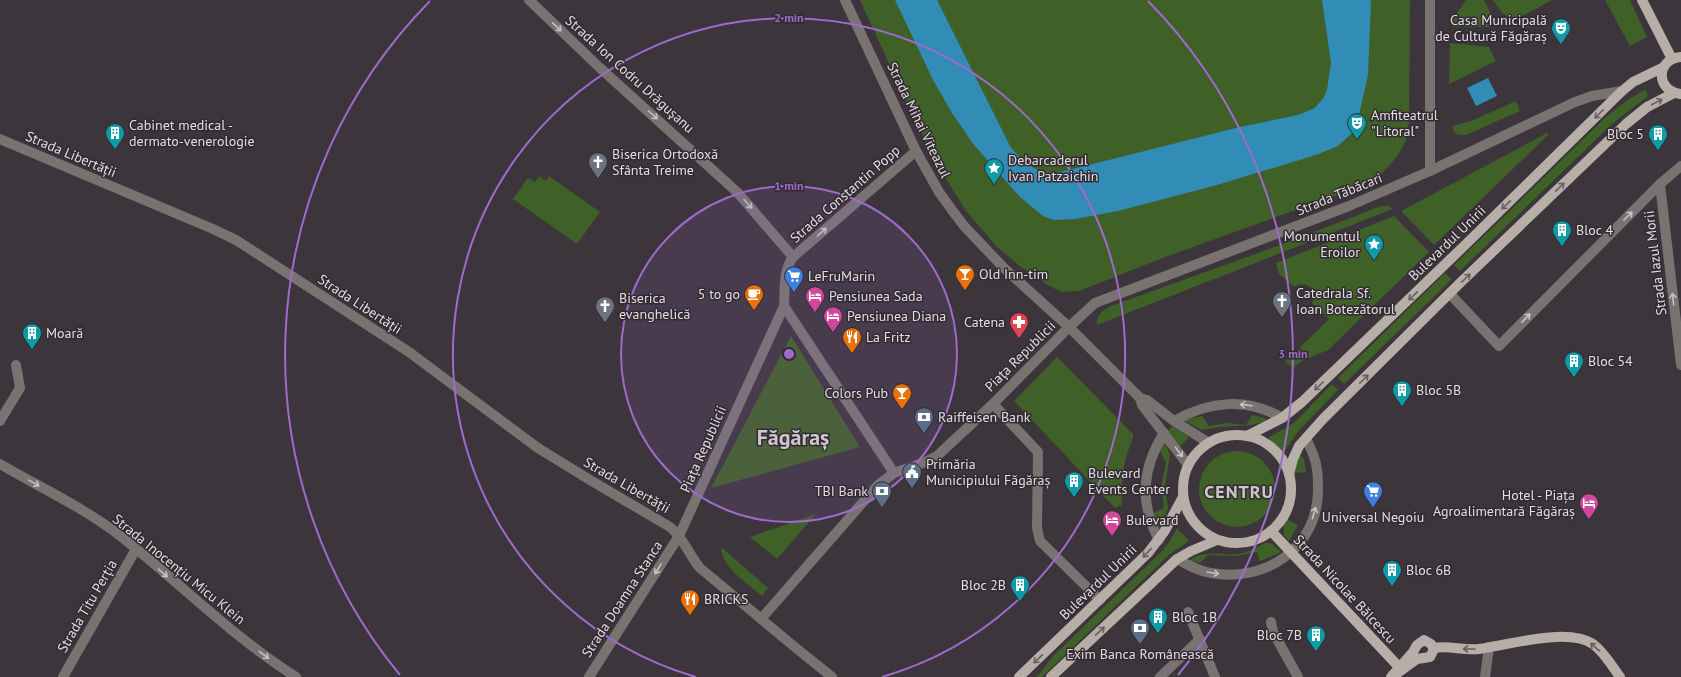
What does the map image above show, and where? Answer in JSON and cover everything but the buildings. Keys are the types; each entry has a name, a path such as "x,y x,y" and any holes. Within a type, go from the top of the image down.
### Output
{"main road":[{"path":"1642,0 1676,58"},
{"name":"Bulevardul Unirii","path":"1247,436 1282,418 1302,402 1622,91 1640,79 1664,67 1676,58"},
{"path":"1664,67 1662,77 1663,82 1669,90 1678,94"},
{"name":"Bulevardul Unirii","path":"1289,474 1293,459 1306,438 1450,294 1626,124 1647,107 1678,94"},
{"name":"Bulevardul Unirii","path":"1020,677 1100,600 1159,540 1171,522 1183,497 1184,475 1188,465 1194,456 1209,443 1218,438 1233,435 1247,436 1261,441 1273,449 1283,460 1289,474 1291,489 1289,505 1282,519 1272,531 1260,538 1246,543 1231,543 1217,540 1207,535 1191,518 1183,497"},
{"name":"Strada Nicolae Bălcescu","path":"1272,531 1399,667"},
{"path":"1051,677 1177,560 1191,551 1217,540"},
{"name":"Strada Nicolae Bălcescu","path":"1433,648 1448,646 1470,650 1550,638 1574,637 1588,642 1599,650 1620,677"},
{"name":"Strada Nicolae Bălcescu","path":"1421,641 1429,642 1433,648 1433,652 1430,657 1418,659 1392,677 1421,641"}],"street":[{"name":"Strada Ion Codru Drăguşanu","path":"529,0 738,194 793,257"},
{"name":"Strada Mihai Viteazul","path":"845,0 916,151 939,192 964,226 1004,268 1069,327"},
{"path":"1430,0 1430,171"},
{"name":"Strada Tăbăcari","path":"1069,327 1095,303 1349,206 1430,171 1575,102 1592,96 1622,91"},
{"name":"Strada Libertății","path":"0,139 236,240 403,348 538,448 665,523 675,530 679,536"},
{"name":"Strada Constantin Popp","path":"793,257 916,151"},
{"path":"1450,294 1499,346 1660,184 1681,166"},
{"name":"Strada Iazul Morii","path":"1660,184 1681,365"},
{"name":"Piața Republicii","path":"679,536 784,306 786,274 793,257"},
{"path":"784,306 894,473"},
{"name":"Piața Republicii","path":"761,619 878,484 894,473 924,463 936,456 993,404 1069,327"},
{"path":"1069,327 1140,398 1147,400 1174,421 1209,443"},
{"path":"0,421 20,388 16,365"},
{"path":"1140,398 1142,405 1188,465"},
{"path":"1174,421 1201,408 1234,403 1269,410 1282,418"},
{"path":"993,404 1038,452 1037,528 1040,542 1100,600"},
{"path":"1159,540 1151,523 1145,485 1151,457 1164,432"},
{"path":"1177,560 1193,568 1210,573 1227,575 1243,574 1265,568 1279,562 1291,553 1305,536 1314,515 1318,498 1317,468 1314,455 1306,438"},
{"name":"Strada Inocențiu Micu Klein","path":"0,464 82,510 110,528 217,618 296,677"},
{"path":"679,536 690,556 700,568 832,677"},
{"name":"Strada Doamna Stanca","path":"589,677 679,536"},
{"name":"Strada Titu Perția","path":"63,677 136,549"},
{"path":"1188,612 1215,677"},
{"path":"1271,622 1273,632 1298,677"},
{"path":"1160,677 1200,639"},
{"path":"1485,677 1489,647"}],"green space":[{"path":"860,0 1410,0 1409,122 1406,140 1390,165 1377,178 1346,192 1168,256 1079,291 1062,292 1049,286 1020,266 997,247 966,211 940,169 908,105"},
{"path":"1466,0 1484,0 1492,16 1489,27 1452,27 1455,16"},
{"path":"1493,0 1552,0 1515,20 1502,13"},
{"path":"1605,0 1630,0 1647,37 1630,46"},
{"path":"1450,43 1489,47 1496,61 1449,84"},
{"path":"1644,90 1648,96 1612,124 1460,271 1454,265 1607,116 1626,101"},
{"path":"1516,101 1520,111 1466,135 1458,135 1454,132 1452,126 1471,121"},
{"path":"1547,133 1549,134 1434,245 1401,211"},
{"path":"539,176 546,181 549,176 600,212 577,244 513,199 528,178 535,182"},
{"path":"1381,206 1388,206 1393,209 1097,325 1098,316 1105,309 1111,306 1283,244"},
{"path":"1394,216 1429,252 1328,350 1302,361 1293,368 1285,362 1329,319 1312,303 1315,297 1313,289 1304,285 1294,287 1279,274 1276,263"},
{"path":"1445,273 1452,279 1344,384 1338,378"},
{"path":"791,336 860,447 711,488"},
{"path":"1057,357 1133,434 1123,470 1122,505 1115,508 1014,401"},
{"path":"1332,384 1338,390 1300,429 1283,453 1268,438 1294,423"},
{"path":"1252,415 1265,418 1266,421 1252,425 1202,430 1183,420 1202,416 1209,426 1227,423 1246,425"},
{"path":"1172,426 1189,437 1179,448 1168,431"},
{"path":"1164,440 1170,455 1165,487 1168,509 1159,527 1153,513 1164,508 1161,486 1166,463 1159,448"},
{"path":"1229,451 1245,451 1258,457 1269,468 1275,481 1273,504 1258,521 1245,527 1229,527 1216,521 1201,504 1199,497 1199,481 1205,468 1222,453"},
{"path":"1299,455 1304,459 1306,472 1295,473 1296,494 1288,520 1298,525 1289,541 1284,535 1283,526 1293,494 1292,475"},
{"path":"816,514 777,559 750,537"},
{"path":"1177,528 1189,541 1169,555 1042,677 1037,677 1052,657 1162,551 1170,541"},
{"path":"1265,543 1271,543 1281,552 1260,561 1257,552 1236,556 1208,555 1200,563 1189,561 1200,555 1207,554 1239,554 1252,550"},
{"path":"721,547 768,588 762,596 730,568 722,555"}],"water":[{"path":"895,0 937,0 1010,146 1035,169 1048,173 1073,169 1240,127 1298,115 1315,108 1324,97 1327,90 1331,63 1322,0 1371,0 1368,75 1357,124 1352,133 1338,146 1316,155 1217,185 1118,211 1075,219 1054,220 1043,216 1020,197 974,145 952,113 933,80"},
{"path":"1488,78 1497,96 1476,106 1467,88"}],"place":[{"name":"Casa Municipală de Cultură Făgăraș","path":"1561,45"},
{"name":"Amfiteatrul \"Litoral\"","path":"1357,140"},
{"name":"Cabinet medical - dermato-venerologie","path":"115,150"},
{"name":"Bloc 5","path":"1658,151"},
{"name":"Biserica Ortodoxă Sfânta Treime","path":"598,179"},
{"name":"Debarcaderul Ivan Patzaichin","path":"994,185"},
{"name":"Bloc 4","path":"1562,247"},
{"name":"Monumentul Eroilor","path":"1374,261"},
{"name":"Old Inn-tim","path":"965,291"},
{"name":"LeFruMarin","path":"794,293"},
{"name":"5 to go","path":"754,311"},
{"name":"Pensiunea Sada","path":"815,313"},
{"name":"Catedrala Sf. Ioan Botezătorul","path":"1282,318"},
{"name":"Biserica evanghelică","path":"605,323"},
{"name":"Pensiunea Diana","path":"833,333"},
{"name":"Catena","path":"1019,339"},
{"name":"Moară","path":"32,350"},
{"name":"La Fritz","path":"852,354"},
{"name":"Bloc 54","path":"1574,378"},
{"name":"Bloc 5B","path":"1402,407"},
{"name":"Colors Pub","path":"902,410"},
{"name":"Raiffeisen Bank","path":"924,434"},
{"name":"Primăria Municipiului Făgăraș","path":"912,489"},
{"name":"Bulevard Events Center","path":"1074,498"},
{"name":"TBI Bank","path":"882,508"},
{"name":"Universal Negoiu","path":"1373,508"},
{"name":"Hotel - Piața Agroalimentară Făgăraș","path":"1589,520"},
{"name":"Bulevard","path":"1112,537"},
{"name":"Bloc 6B","path":"1392,587"},
{"name":"Bloc 2B","path":"1020,602"},
{"name":"BRICKS","path":"690,616"},
{"name":"Bloc 1B","path":"1158,634"},
{"name":"Exim Banca Românească","path":"1140,645"},
{"name":"Bloc 7B","path":"1316,652"}],"district":[{"name":"Făgăraș","path":"793,437"},
{"name":"CENTRU","path":"1239,491"}]}
